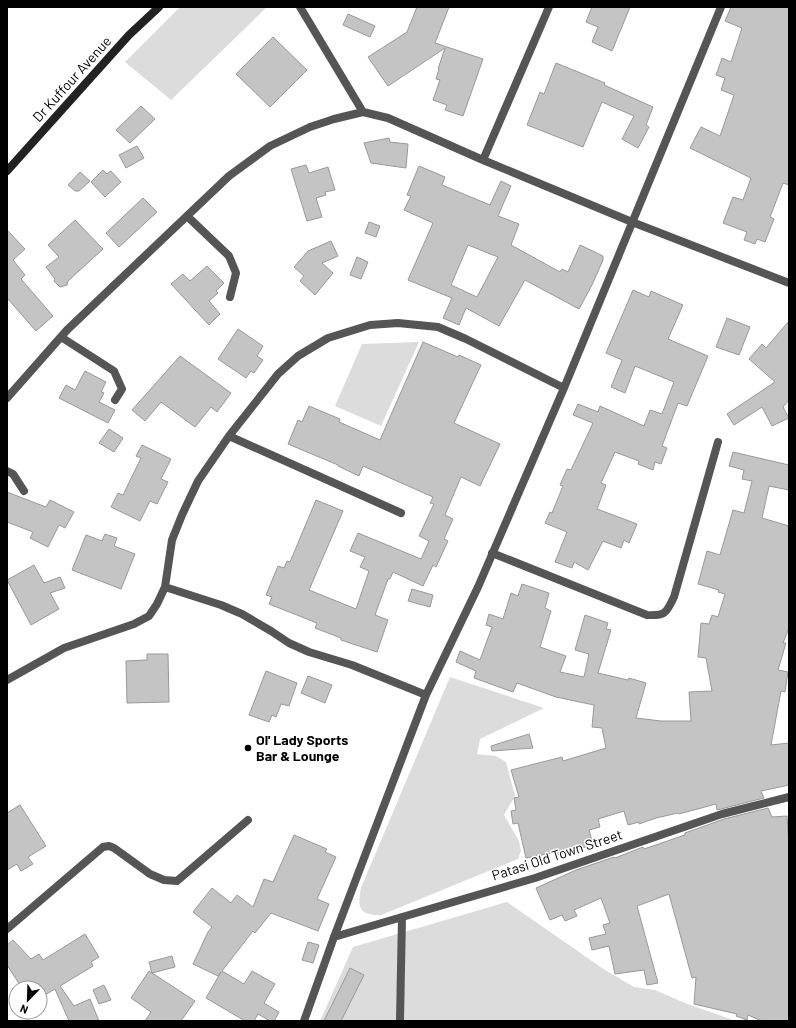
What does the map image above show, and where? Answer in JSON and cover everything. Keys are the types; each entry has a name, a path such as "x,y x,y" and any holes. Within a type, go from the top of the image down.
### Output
{"main road":[{"name":"Dr Kuffour Avenue","path":"7,171 129,35 158,7"}],"street":[{"path":"300,7 363,112"},
{"path":"483,160 550,7"},
{"path":"304,1021 334,937 426,695 478,587 564,388 721,7"},
{"path":"7,398 61,337 188,217 228,176 270,146 310,127 363,112 388,118 483,160 632,222 789,283"},
{"path":"188,217 229,256 236,274 230,297"},
{"path":"7,680 64,648 134,624 149,616 158,604 165,587 172,540 198,480 229,436 278,374 298,356 328,338 370,325 398,323 438,327 466,339 564,388"},
{"path":"61,337 114,371 122,389 115,400"},
{"path":"229,436 401,513"},
{"path":"492,554 647,615 660,615 667,610 674,597 718,442"},
{"path":"7,471 13,474 24,491"},
{"path":"165,587 221,605 242,614 289,643 309,652 352,665 426,695"},
{"name":"Patasi Old Town Street","path":"334,937 534,878 722,814 789,797"},
{"path":"7,929 103,847 109,846 114,848 150,874 164,880 177,881 248,820"},
{"path":"400,1021 402,916"}],"shaded area":[{"path":"180,7 267,7 171,100 125,62"},
{"path":"419,342 381,426 335,406 362,344"},
{"path":"450,677 544,708 480,739 477,754 496,756 506,762 515,796 504,815 519,841 521,851 518,859 381,915 368,914 361,909 359,901 361,888"},
{"path":"507,902 605,970 634,987 655,990 685,1003 736,1021 320,1021 353,947"}],"building":[{"path":"417,7 449,7 435,43 483,59 463,116 445,110 447,105 433,100 440,80 436,79 445,48 388,86 368,57 407,32"},
{"path":"592,7 630,7 612,51 592,42 598,27 586,22"},
{"path":"731,7 789,7 789,185 783,183 770,217 774,219 765,242 757,239 755,244 744,240 747,232 723,223 733,197 743,200 751,178 690,148 701,127 720,136 734,95 721,90 725,78 716,75 722,58 731,62 742,28 725,21"},
{"path":"348,14 375,26 370,37 343,25"},
{"path":"273,37 307,70 270,107 236,74"},
{"path":"556,63 605,83 604,85 653,107 646,125 649,127 638,148 622,139 634,116 602,102 583,147 527,125 540,92 544,94"},
{"path":"141,106 155,119 130,143 116,130"},
{"path":"389,138 390,142 408,144 406,168 371,163 364,143"},
{"path":"137,146 144,158 126,168 119,155"},
{"path":"306,165 309,173 328,167 335,190 325,192 326,195 316,198 322,217 307,221 291,169"},
{"path":"419,166 445,177 442,185 490,205 501,181 511,186 498,216 519,224 511,245 560,272 562,269 568,272 580,245 603,256 603,260 579,309 525,280 499,326 466,308 459,325 443,318 452,298 408,280 433,223 404,210 411,196 407,195","holes":["468,245 498,257 477,297 451,285"]},
{"path":"103,170 107,174 111,171 121,182 105,197 91,182"},
{"path":"80,172 90,181 79,191 75,191 68,185"},
{"path":"143,198 157,212 119,247 106,233"},
{"path":"75,220 103,249 68,281 67,285 60,287 54,281 55,279 46,267 59,257 48,245"},
{"path":"369,222 380,226 376,237 365,233"},
{"path":"7,230 25,249 13,260 25,275 21,279 53,316 36,331 7,298"},
{"path":"331,241 338,256 322,263 333,273 315,295 300,281 304,276 294,267 308,251"},
{"path":"357,257 368,262 361,279 350,275"},
{"path":"207,266 224,283 216,291 218,293 209,301 220,314 209,325 171,284 183,274 190,281"},
{"path":"633,290 649,297 651,291 683,305 668,339 708,356 687,406 678,403 662,446 667,448 661,464 655,462 653,470 638,464 639,461 615,452 601,483 606,485 597,509 637,524 629,543 624,540 621,548 603,541 588,570 574,562 572,568 555,562 567,532 545,523 550,512 552,513 563,486 560,485 567,469 571,470 593,423 573,415 578,404 598,412 600,406 644,426 650,410 662,414 674,382 635,366 625,393 611,387 622,360 606,353"},
{"path":"727,318 750,327 739,355 716,347"},
{"path":"789,321 789,400 783,407 789,418 772,426 762,407 734,425 727,414 775,382 749,359 762,344 766,348"},
{"path":"238,329 263,346 257,356 263,360 254,373 251,371 246,378 218,359"},
{"path":"423,342 481,365 454,423 500,444 480,486 461,477 445,515 453,519 444,539 448,541 436,567 433,565 423,586 393,572 390,579 388,579 375,615 388,620 377,652 341,640 341,638 315,628 317,623 269,604 272,597 266,595 278,566 284,568 287,561 290,562 316,500 343,511 309,590 356,609 369,571 360,567 365,557 350,551 358,533 421,559 429,541 419,536 434,504 430,503 433,497 363,466 359,476 338,465 288,444 298,420 302,422 309,406 340,419 339,422 380,440"},
{"path":"180,356 231,393 217,412 211,407 195,427 161,402 145,421 132,410"},
{"path":"85,371 106,382 101,392 104,393 99,402 115,410 108,423 59,398 66,385 75,390"},
{"path":"109,429 123,438 114,452 99,443"},
{"path":"142,445 171,459 161,479 168,482 157,504 150,501 140,521 111,507 118,493 123,495 141,458 136,456"},
{"path":"733,452 789,465 789,490 769,486 762,518 789,526 789,628 783,643 786,643 778,670 788,672 785,692 781,691 771,745 789,743 789,785 761,791 764,798 717,810 716,804 679,814 656,818 639,824 639,822 628,825 624,811 598,819 600,827 589,830 593,845 558,855 557,852 526,858 518,823 513,824 511,811 516,810 514,798 519,797 511,770 562,757 563,761 606,748 602,728 592,727 594,705 556,697 517,683 513,692 474,678 476,671 456,662 460,651 480,660 492,627 486,625 489,614 503,619 511,593 518,596 522,584 549,593 545,608 551,611 540,647 566,656 560,672 584,677 589,654 575,650 585,615 608,623 606,629 611,630 598,673 628,680 629,678 646,683 636,718 661,721 691,721 689,692 712,691 706,658 698,657 701,623 709,624 712,615 718,617 725,594 718,592 719,590 698,584 707,551 720,555 733,510 744,513 752,481 742,479 744,470 729,466"},
{"path":"7,492 46,507 50,500 74,512 65,528 59,525 48,547 30,538 33,532 7,522"},
{"path":"105,534 117,538 114,546 135,554 121,589 72,570 86,535 102,541"},
{"path":"34,565 44,583 60,577 65,588 50,593 59,609 31,625 7,580"},
{"path":"412,589 433,595 430,607 408,601"},
{"path":"147,654 168,654 169,702 127,703 126,661 147,660"},
{"path":"266,671 297,683 289,706 281,704 276,717 272,715 269,722 249,715"},
{"path":"308,676 332,685 325,703 301,693"},
{"path":"529,734 533,748 492,751 491,746"},
{"path":"20,805 46,846 28,857 33,864 21,871 17,864 7,870 7,813"},
{"path":"768,808 772,817 787,816 789,845 789,1021 762,1021 748,1015 747,1020 736,1016 737,1014 694,1004 696,977 692,978 669,894 637,906 658,983 647,985 644,970 615,974 609,946 592,950 589,938 606,934 603,925 610,923 601,898 574,910 577,916 565,921 562,915 550,920 536,888 576,870 614,857 615,858 643,847 644,849 685,835 685,833 724,819"},
{"path":"294,835 327,849 325,852 336,857 317,899 329,904 318,931 271,913 255,933 253,931 222,971 244,984 252,971 275,984 264,1003 279,1012 274,1021 270,1021 258,1014 254,1021 245,1021 206,998 221,972 218,976 193,964 208,932 212,927 193,912 212,888 231,903 237,895 253,907 264,879 273,882"},
{"path":"85,934 99,957 91,962 93,966 60,986 74,1006 90,999 99,1021 69,1021 55,989 48,993 48,980 17,980 7,965 7,945 13,940 31,959 39,954 43,960"},
{"path":"308,942 319,945 313,963 302,960"},
{"path":"172,956 175,967 152,973 149,962"},
{"path":"350,968 364,975 341,1021 324,1021"},
{"path":"149,971 195,1001 181,1021 145,1021 151,1012 131,998"},
{"path":"104,985 111,1000 99,1004 93,990"}],"place":[{"name":"Ol' Lady Sports Bar & Lounge","path":"248,748"}]}
